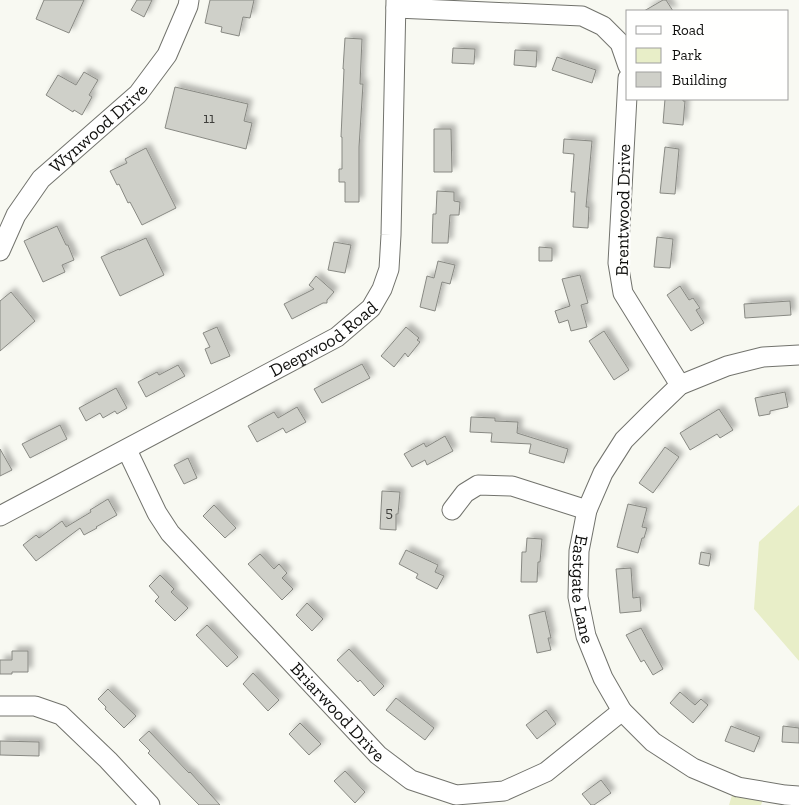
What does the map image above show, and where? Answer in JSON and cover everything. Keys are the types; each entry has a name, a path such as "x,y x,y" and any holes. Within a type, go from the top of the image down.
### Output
{"street":[{"name":"Wynwood Drive","path":"0,250 16,215 42,179 138,94 167,56 189,0"},
{"path":"396,4 582,16 603,26 620,43 626,60"},
{"name":"Deepwood Road","path":"0,516 337,338 371,308 382,290 389,269 396,4"},
{"name":"Brentwood Drive","path":"627,100 618,263 623,293 680,385"},
{"name":"Eastgate Lane","path":"799,355 763,357 727,366 680,385 624,440 603,474 587,510 579,551 578,597 586,636 603,678 622,711 654,742 693,768 738,787 799,796"},
{"name":"Briarwood Drive","path":"127,450 157,513 170,533 378,755 411,780 456,795 504,791 546,772 622,711"},
{"path":"452,510 465,493 478,485 512,486 587,510"},
{"path":"0,706 35,706 62,715 150,805"}],"green space":[{"path":"799,505 799,661 754,609 759,542"},
{"path":"737,779 768,786 761,805 729,805"}],"building":[{"path":"44,0 84,0 69,33 36,19"},
{"path":"137,0 152,0 144,17 131,10"},
{"path":"210,0 254,0 250,18 243,17 239,36 221,32 222,27 205,23"},
{"path":"666,0 672,10 646,10"},
{"path":"345,38 362,39 360,84 363,84 359,147 359,202 345,202 345,182 339,182 339,169 342,169 341,137"},
{"path":"453,48 475,49 474,64 452,63"},
{"path":"515,50 537,51 536,67 514,65"},
{"path":"557,57 596,70 592,83 552,70"},
{"path":"84,72 98,80 89,95 92,97 82,115 74,110 73,112 46,95 58,75 76,85"},
{"path":"175,87 248,104 244,121 252,123 246,149 165,128"},
{"path":"665,100 685,101 683,125 663,123"},
{"path":"434,129 451,129 452,172 434,172"},
{"path":"564,139 592,141 586,207 589,207 588,228 573,227 575,192 571,192 574,154 563,153"},
{"path":"665,147 679,149 675,194 660,193"},
{"path":"146,148 176,208 142,225 110,171 127,163 125,159"},
{"path":"437,191 454,192 454,201 460,202 459,215 450,215 448,243 432,243 433,214 436,214"},
{"path":"57,226 74,260 62,265 65,272 43,282 24,241"},
{"path":"657,237 673,239 670,268 654,267"},
{"path":"146,238 164,275 120,296 101,257"},
{"path":"334,242 351,245 345,273 328,270"},
{"path":"539,247 552,248 552,261 539,261"},
{"path":"438,261 455,265 450,284 442,282 435,311 420,307 427,276 434,278"},
{"path":"580,275 588,303 581,305 587,327 571,331 568,320 559,323 555,311 570,306 562,279"},
{"path":"316,276 334,292 327,300 327,303 323,303 292,319 284,304 314,289 309,285"},
{"path":"680,286 689,300 693,298 700,308 696,310 704,323 691,331 667,295"},
{"path":"11,292 35,321 0,351 0,301"},
{"path":"790,301 791,315 745,318 744,304"},
{"path":"217,327 230,356 211,364 205,349 210,347 203,333"},
{"path":"406,327 419,338 417,340 420,342 408,357 405,353 394,367 381,356"},
{"path":"604,331 629,370 614,380 589,341"},
{"path":"362,364 370,378 322,403 314,389"},
{"path":"178,365 185,376 146,397 138,382 157,372 159,375"},
{"path":"116,388 127,408 117,414 115,411 103,418 100,413 86,421 79,408"},
{"path":"785,392 788,407 770,411 770,414 759,416 755,398"},
{"path":"297,407 306,422 286,433 283,428 257,442 248,426 274,412 278,418"},
{"path":"719,409 733,430 720,438 717,434 690,450 680,433"},
{"path":"471,417 495,418 495,421 518,422 517,433 568,449 564,463 529,453 531,444 491,442 492,433 470,432"},
{"path":"60,425 67,439 30,458 22,444"},
{"path":"445,436 453,451 427,465 425,460 412,467 404,454 424,443 426,447"},
{"path":"665,447 679,457 653,493 639,483"},
{"path":"0,449 12,470 0,476"},
{"path":"188,458 197,478 184,484 174,465"},
{"path":"382,491 400,492 398,514 396,514 396,530 380,529"},
{"path":"108,499 117,515 97,528 84,535 80,528 36,561 23,545 36,535 39,538 62,521 66,527"},
{"path":"628,504 647,508 642,527 647,528 638,553 617,547"},
{"path":"214,505 236,528 225,538 203,516"},
{"path":"527,538 542,539 537,582 521,582 522,552 526,552"},
{"path":"406,550 438,565 435,572 444,576 437,589 416,578 418,574 399,564"},
{"path":"701,552 711,554 709,566 699,564"},
{"path":"260,554 274,569 279,564 287,573 282,578 293,589 282,600 248,564"},
{"path":"631,568 633,598 640,597 641,611 620,613 616,569"},
{"path":"160,575 174,589 171,592 188,608 175,621 155,601 159,597 149,586"},
{"path":"307,603 323,619 312,631 296,615"},
{"path":"545,611 551,638 548,638 551,650 537,653 529,615"},
{"path":"207,625 238,657 227,667 196,635"},
{"path":"641,628 663,669 653,675 644,660 641,662 626,635"},
{"path":"349,649 384,686 374,696 360,680 358,682 337,660"},
{"path":"12,651 28,651 28,672 0,674 0,660 12,660"},
{"path":"253,673 279,700 268,711 243,684"},
{"path":"108,689 136,716 124,728 98,699"},
{"path":"680,692 695,705 701,699 708,705 693,723 670,703"},
{"path":"396,698 434,728 425,740 386,710"},
{"path":"546,710 556,724 537,739 526,725"},
{"path":"300,723 321,744 309,755 289,734"},
{"path":"731,726 760,737 754,752 725,741"},
{"path":"783,726 799,728 799,743 782,742"},
{"path":"149,731 220,805 199,805 148,753 150,751 139,740"},
{"path":"0,741 39,742 39,756 0,755"},
{"path":"345,771 365,792 355,803 334,781"},
{"path":"601,780 611,793 594,805 591,805 582,794"}]}
